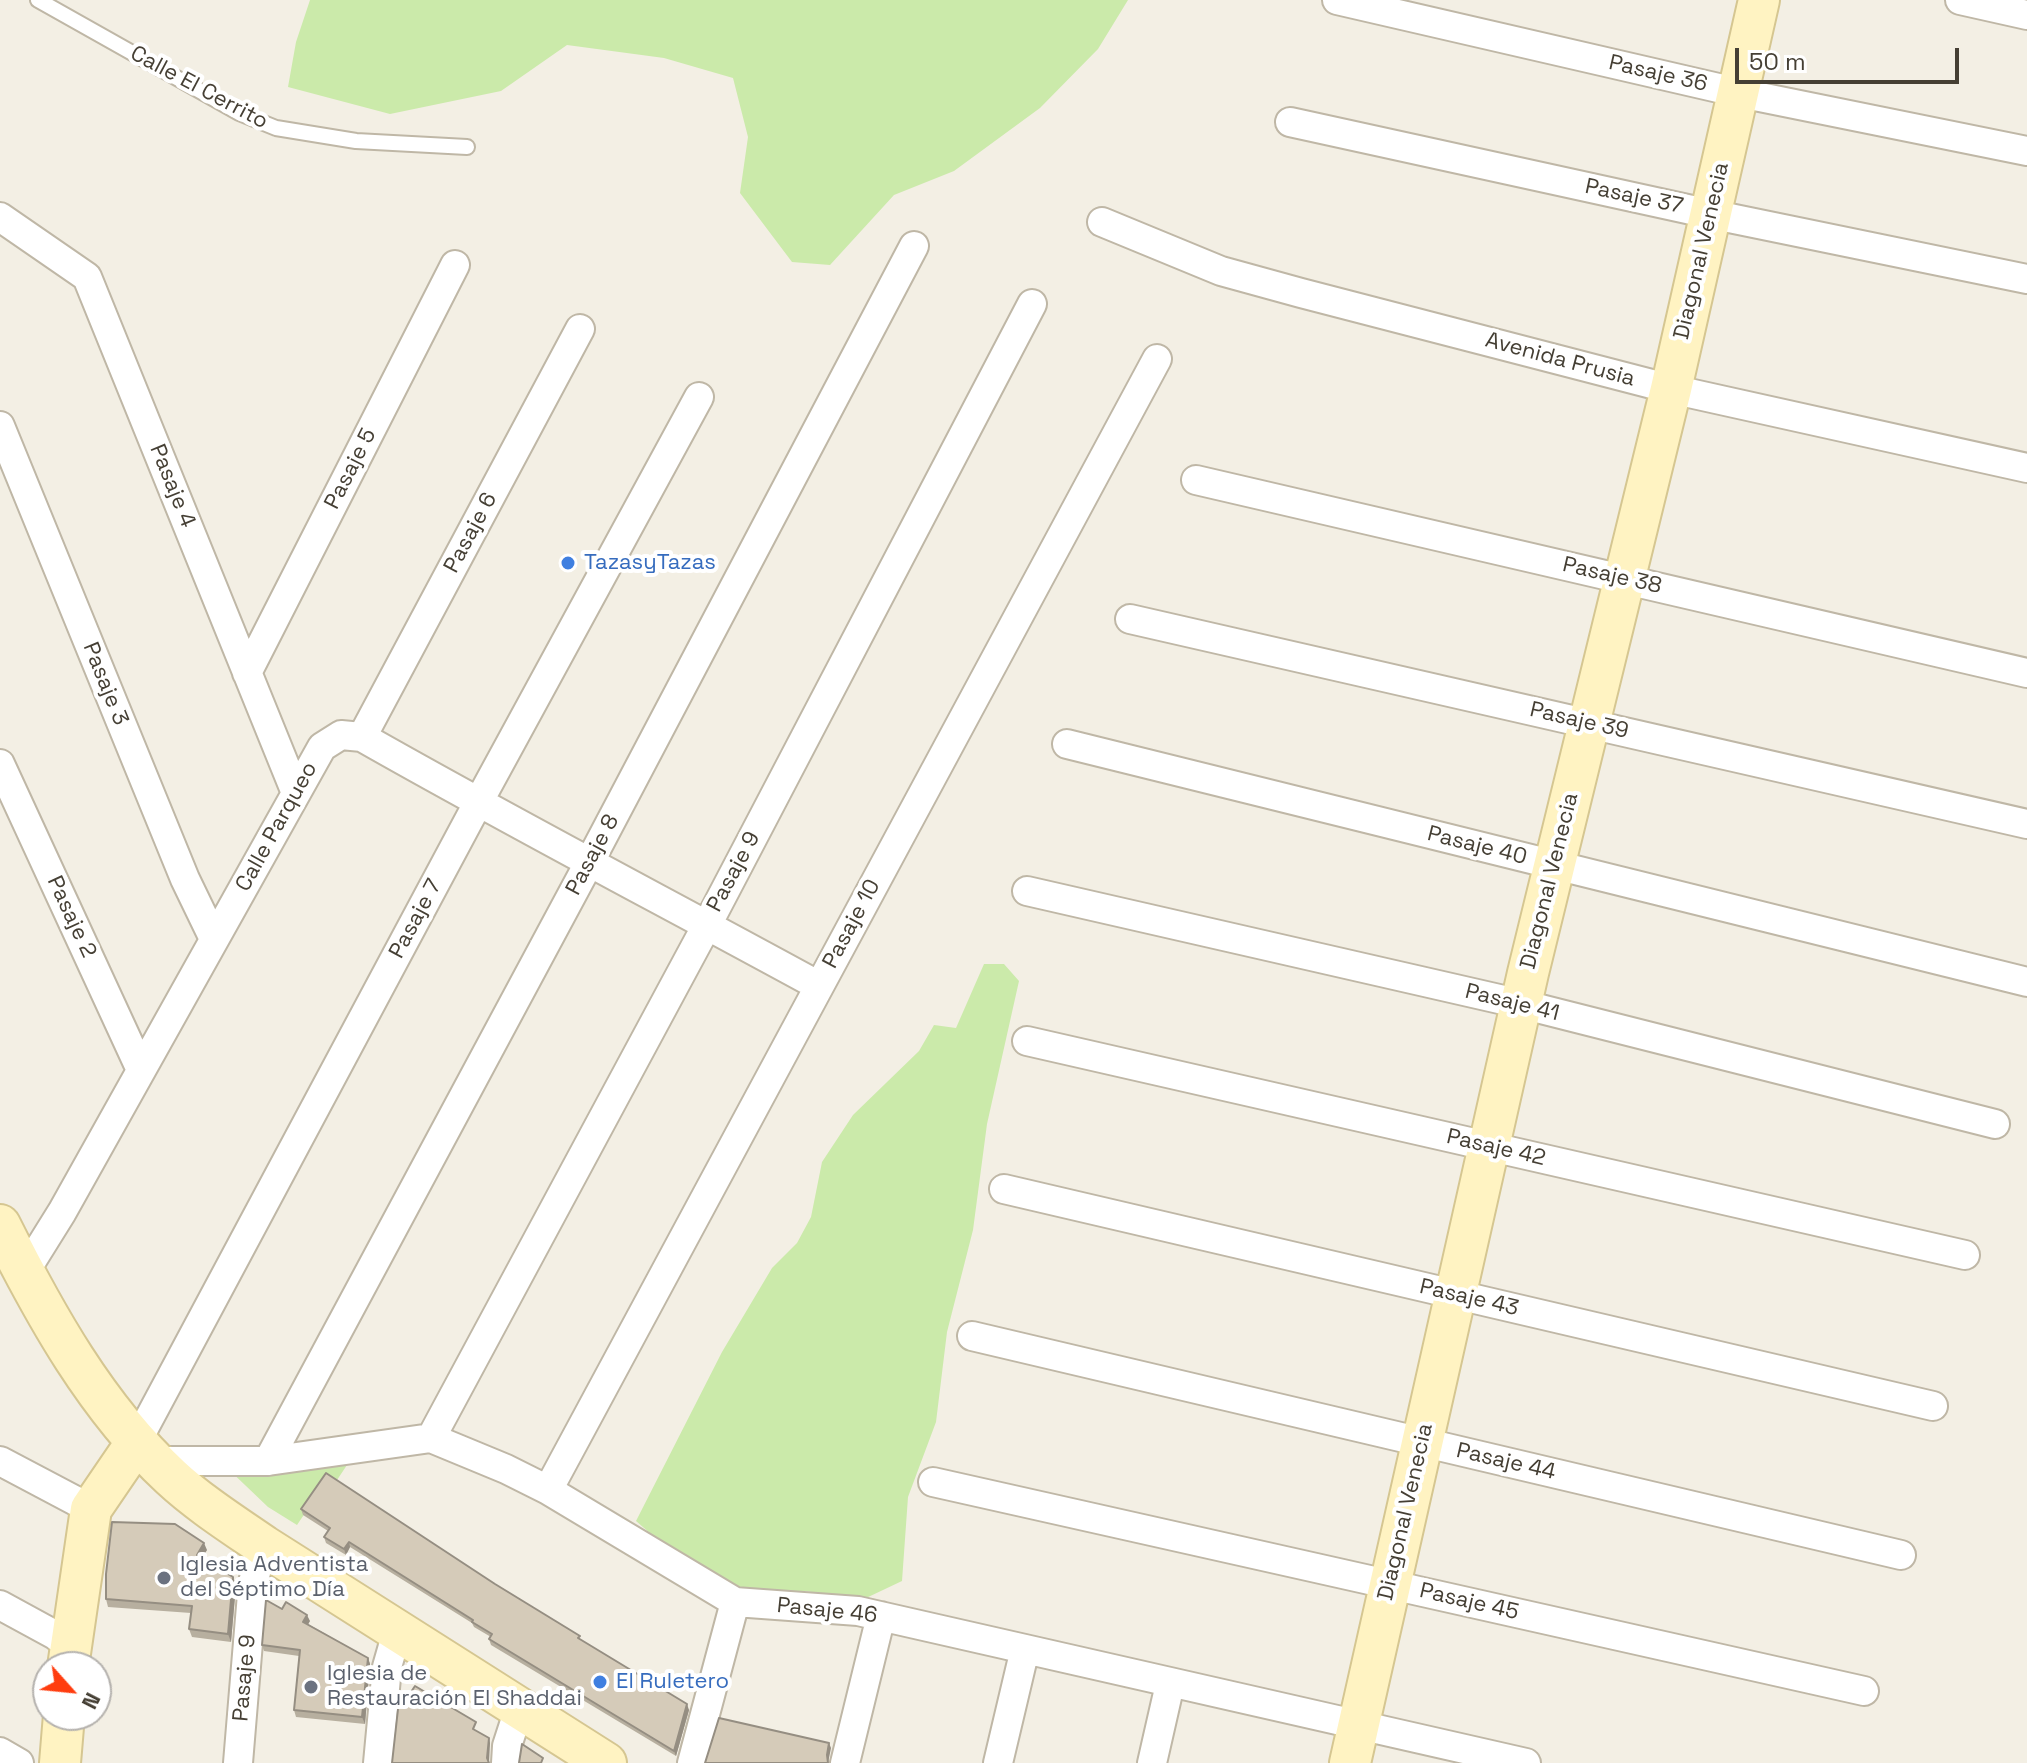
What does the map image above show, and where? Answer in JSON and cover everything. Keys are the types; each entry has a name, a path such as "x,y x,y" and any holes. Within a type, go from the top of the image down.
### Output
{"street":[{"name":"Pasaje 36","path":"1337,0 1740,93 2027,151"},
{"name":"Diagonal Venecia","path":"1354,1744 1521,1004 1671,389 1759,0"},
{"path":"1960,0 2027,15"},
{"name":"Pasaje 37","path":"1290,122 1710,214 2027,279"},
{"name":"Pasaje 4","path":"0,217 87,277 296,793"},
{"name":"Avenida Prusia","path":"1102,222 1221,271 1671,389 2027,468"},
{"name":"Pasaje 8","path":"268,1461 590,861 914,246"},
{"name":"Pasaje 5","path":"247,673 455,265"},
{"name":"Pasaje 9","path":"431,1438 707,925 1032,304"},
{"name":"Pasaje 6","path":"362,737 580,329"},
{"name":"Pasaje 10","path":"548,1490 1157,359"},
{"name":"Pasaje 7","path":"146,1452 478,803 699,397"},
{"name":"Pasaje 3","path":"0,426 185,879 214,939"},
{"name":"Pasaje 38","path":"1196,480 2027,673"},
{"name":"Pasaje 39","path":"1130,619 2027,824"},
{"name":"Calle Parqueo","path":"24,1273 62,1212 322,747 341,735 362,737"},
{"path":"362,737 478,803 819,986"},
{"name":"Pasaje 40","path":"1067,744 2027,982"},
{"name":"Pasaje 2","path":"0,764 141,1070"},
{"name":"Pasaje 41","path":"1027,891 1521,1004 1995,1124"},
{"name":"Pasaje 42","path":"1027,1041 1965,1255"},
{"name":"Pasaje 43","path":"1004,1189 1933,1406"},
{"path":"0,1225 24,1273 81,1370 146,1452 212,1511 606,1763"},
{"name":"Pasaje 44","path":"972,1336 1901,1555"},
{"path":"146,1452 268,1461 431,1438"},
{"name":"Pasaje 46","path":"431,1438 548,1490 735,1602 858,1611 1170,1684 1354,1744 1526,1763"},
{"path":"69,1651 91,1509 146,1452"},
{"path":"0,1461 91,1509"},
{"name":"Pasaje 45","path":"933,1482 1864,1691"},
{"name":"Pasaje 9","path":"238,1763 253,1582 264,1546"},
{"path":"692,1763 735,1602"},
{"path":"0,1605 55,1635 64,1651"},
{"path":"845,1763 881,1616"},
{"path":"378,1763 387,1667 397,1632"},
{"path":"998,1763 1025,1649"},
{"path":"1152,1763 1170,1684"},
{"path":"506,1763 507,1746 519,1709"},
{"path":"60,1763 63,1731"},
{"path":"0,1752 19,1763"}],"lane":[{"name":"Calle El Cerrito","path":"38,0 239,113 276,128 356,141 467,147"}],"green space":[{"path":"310,0 1128,0 1098,49 1040,108 954,171 894,195 830,265 792,262 740,193 748,137 733,78 664,58 567,45 501,91 390,114 288,87 296,42"},
{"path":"984,964 1004,964 1019,981 987,1124 973,1230 947,1332 936,1422 908,1497 902,1581 864,1599 804,1591 762,1599 720,1584 636,1521 722,1352 772,1268 797,1243 811,1217 822,1162 853,1115 919,1051 934,1025 956,1028"},
{"path":"355,1453 335,1483 328,1479 297,1525 268,1507 223,1464"}],"building":[{"path":"326,1473 580,1636 578,1638 687,1704 674,1751 489,1639 492,1634 473,1620 349,1542 344,1549 324,1537 330,1528 301,1509"},
{"path":"112,1522 175,1524 204,1543 197,1555 233,1577 228,1634 189,1629 192,1606 106,1599"},
{"path":"266,1600 282,1609 286,1602 307,1615 303,1622 368,1658 362,1717 294,1710 300,1650 262,1645"},
{"path":"415,1686 476,1722 473,1729 489,1738 489,1763 392,1763 400,1691 409,1695"},
{"path":"719,1718 829,1743 828,1763 705,1763"},
{"path":"522,1744 543,1758 541,1763 519,1763"}],"place":[{"name":"TazasyTazas","path":"568,563"},
{"name":"Iglesia Adventista del Séptimo Día","path":"164,1578"},
{"name":"El Ruletero","path":"600,1682"},
{"name":"Iglesia de Restauración El Shaddai","path":"311,1687"}]}
